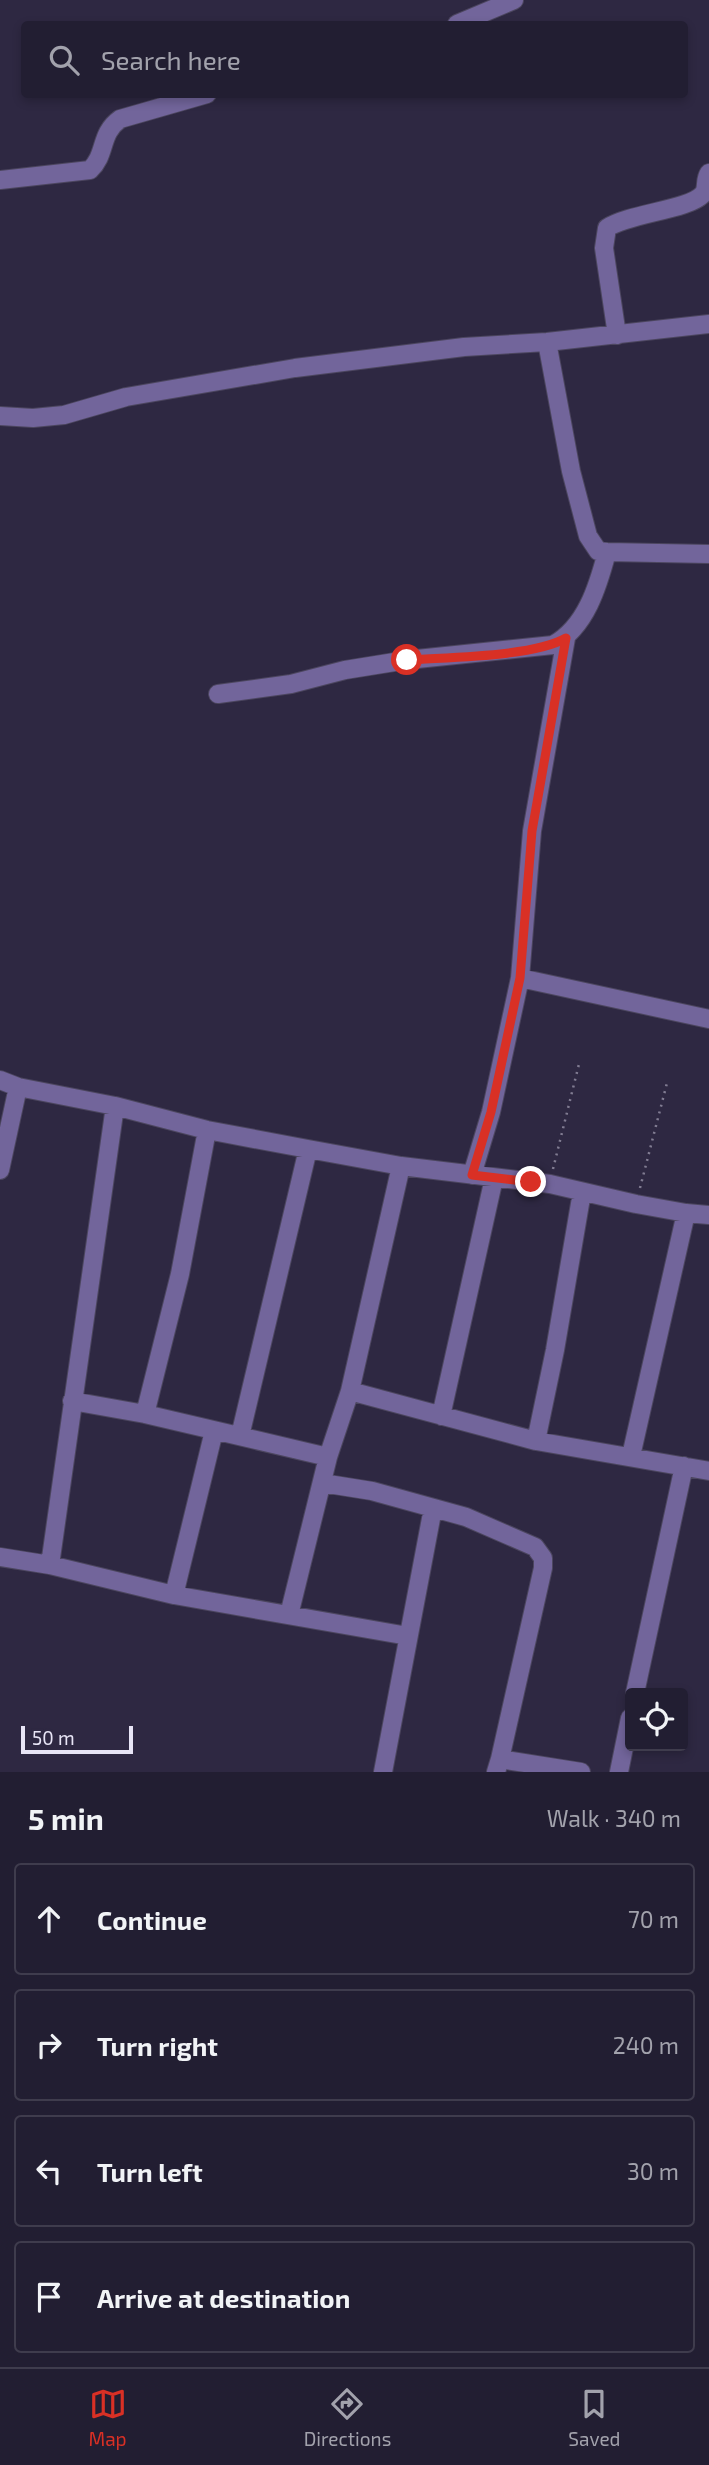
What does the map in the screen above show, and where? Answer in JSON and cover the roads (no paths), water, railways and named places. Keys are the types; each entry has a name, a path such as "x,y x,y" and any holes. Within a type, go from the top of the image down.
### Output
{"street":[{"path":"464,21 514,0"},
{"path":"0,180 90,170 98,163 105,135 120,119 192,98"},
{"path":"617,335 604,248 607,228 618,221 668,209 699,197 703,193 705,178 709,173"},
{"path":"0,415 33,418 64,415 126,397 295,368 464,347 547,342 709,324"},
{"path":"547,342 571,471 588,536 598,551 709,554"},
{"path":"218,694 291,684 345,670 407,660 553,645 566,638 587,609 598,586 607,552"},
{"path":"472,1175 491,1112 520,978 532,831 566,638"},
{"path":"520,978 709,1019"},
{"path":"0,1080 18,1087 207,1130 401,1166 550,1184 636,1204 709,1215"},
{"path":"0,1170 18,1087"},
{"path":"50,1565 115,1107"},
{"path":"145,1414 180,1274 207,1130"},
{"path":"240,1436 308,1149"},
{"path":"289,1615 328,1458 350,1391 401,1166"},
{"path":"441,1416 494,1178"},
{"path":"536,1441 555,1350 582,1192"},
{"path":"631,1456 686,1213"},
{"path":"350,1391 536,1441 709,1471"},
{"path":"72,1401 145,1414 328,1458"},
{"path":"174,1595 214,1431"},
{"path":"636,1688 684,1466"},
{"path":"322,1483 372,1491 466,1517 536,1547 543,1558 543,1567 498,1765 581,1772"},
{"path":"383,1772 433,1508"},
{"path":"0,1557 50,1565 174,1595 408,1636"},
{"path":"619,1772 625,1743"}]}
